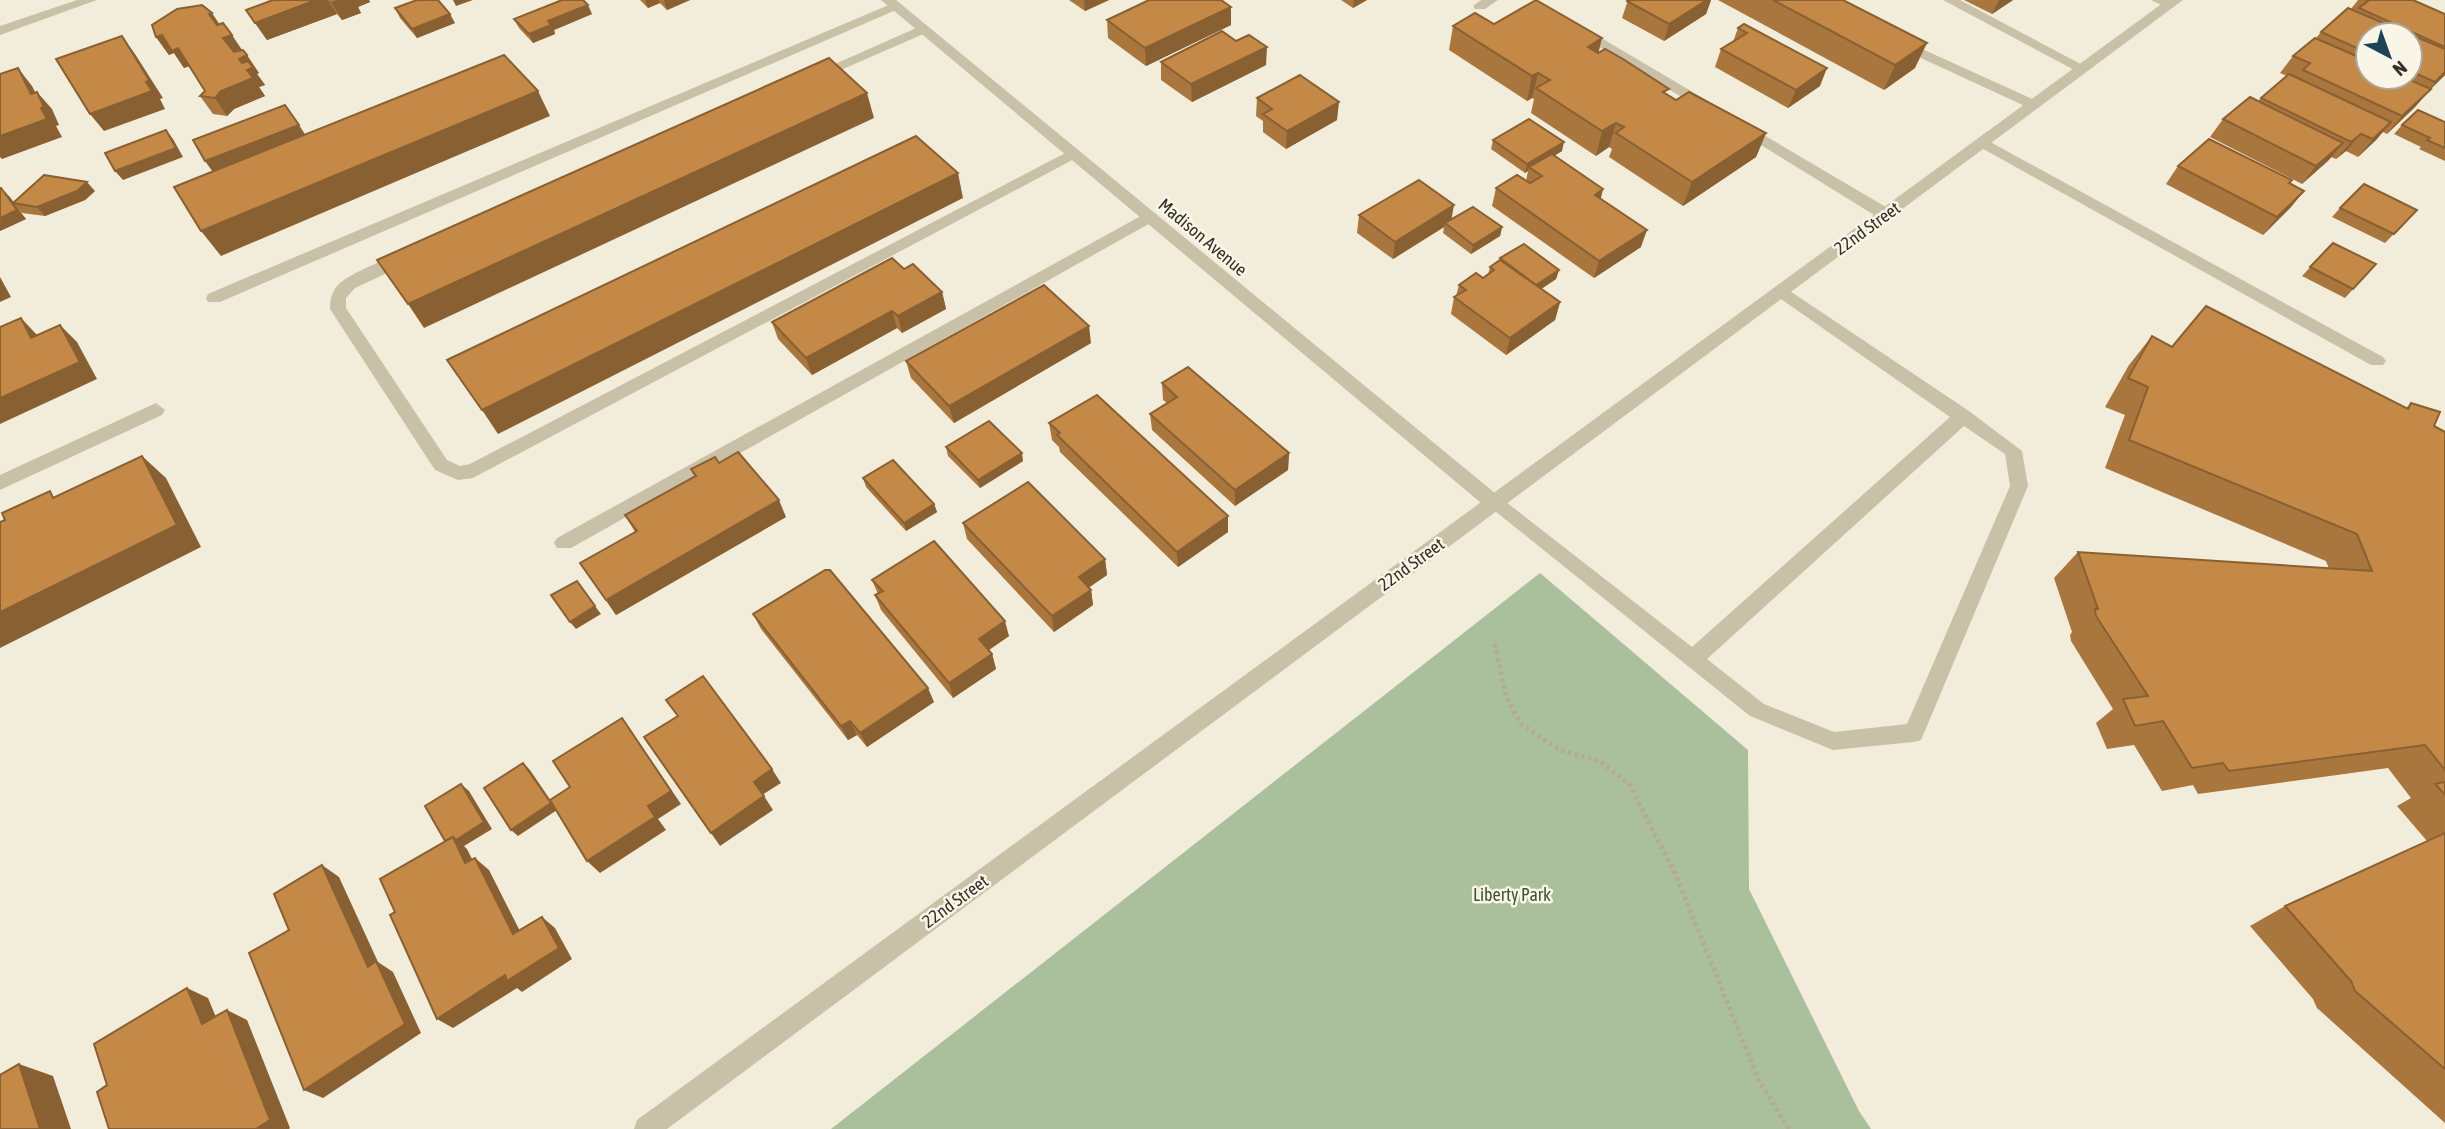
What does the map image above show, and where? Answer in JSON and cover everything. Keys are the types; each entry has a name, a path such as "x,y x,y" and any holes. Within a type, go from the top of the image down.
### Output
{"street":[{"path":"0,31 90,0"},
{"path":"1950,0 2083,69"},
{"name":"22nd Street","path":"646,1129 2083,69 2168,2"},
{"path":"214,298 892,3"},
{"name":"Madison Avenue","path":"892,3 1494,503 1692,660 1757,710 1833,741 1914,733 2019,486 2013,451 1963,416"},
{"path":"1565,21 1885,215"},
{"path":"795,85 923,29"},
{"path":"1878,32 2034,105"},
{"path":"1983,143 2377,361"},
{"path":"420,251 349,284 338,297 338,309 441,465 458,473 473,471 1073,154"},
{"path":"564,543 1148,216"},
{"path":"1692,660 1963,416 1781,291"},
{"path":"0,483 156,411"}],"path":[{"path":"1495,644 1506,697 1521,724 1562,751 1600,761 1629,784 1675,873 1759,1081 1789,1129"}],"green space":[{"name":"Liberty Park","path":"1540,573 1748,750 1749,889 1859,1111 1871,1129 831,1129"}],"building":[{"path":"273,0 316,0 255,23 246,10"},
{"path":"417,0 438,0 450,14 412,29 395,8"},
{"path":"562,0 583,0 588,5 548,21 551,25 529,34 514,19"},
{"path":"1149,0 1221,0 1231,7 1145,48 1107,20"},
{"path":"1536,0 1602,38 1588,47 1598,53 1605,49 1623,59 1669,89 1663,92 1676,100 1689,92 1766,133 1692,182 1616,133 1624,127 1616,123 1602,131 1536,88 1550,80 1538,73 1532,76 1453,26 1475,13 1494,24"},
{"path":"1628,0 1707,0 1669,24"},
{"path":"1773,0 1843,0 1927,43 1895,65"},
{"path":"2365,0 2413,0 2445,14 2445,47 2424,37 2424,21 2388,21 2359,8 2368,1"},
{"path":"202,5 212,13 209,14 217,25 223,23 232,35 223,38 234,52 243,50 247,55 239,59 242,63 248,61 253,67 247,70 253,78 221,91 215,98 200,96 205,91 178,48 172,51 162,35 156,37 152,25 177,9"},
{"path":"2348,8 2379,21 2354,21 2354,47 2321,32"},
{"path":"1744,24 1827,68 1796,90 1721,49 1747,33 1738,28"},
{"path":"1222,31 1236,41 1249,35 1267,47 1191,84 1161,62"},
{"path":"122,36 149,80 146,82 152,91 90,114 56,59"},
{"path":"2315,38 2354,55 2354,91 2424,91 2424,86 2431,89 2402,116 2303,70 2310,63 2293,56"},
{"path":"2424,40 2445,49 2445,72 2435,82 2424,77"},
{"path":"504,55 538,91 201,231 174,187"},
{"path":"829,58 867,93 408,304 377,260"},
{"path":"18,68 31,94 37,92 47,119 0,136 0,74"},
{"path":"2289,74 2391,122 2373,139 2361,134 2351,142 2261,98"},
{"path":"1300,75 1339,102 1287,131 1263,114 1272,109 1257,98"},
{"path":"2250,97 2343,143 2316,166 2223,119"},
{"path":"285,105 299,125 205,161 193,140"},
{"path":"2418,110 2445,122 2445,148 2402,125"},
{"path":"1529,119 1564,142 1527,164 1493,140"},
{"path":"166,130 176,148 115,171 105,153"},
{"path":"916,136 958,173 482,410 447,360"},
{"path":"2209,139 2292,180 2289,183 2304,191 2277,217 2178,166"},
{"path":"1552,154 1603,189 1595,195 1647,230 1599,261 1496,188 1517,175 1530,183 1542,176 1529,167"},
{"path":"44,175 87,182 77,191 37,207 13,203"},
{"path":"1419,180 1454,205 1395,242 1359,215"},
{"path":"2364,184 2417,210 2394,234 2340,208"},
{"path":"0,188 17,210 0,218"},
{"path":"1473,207 1502,227 1473,245 1445,223"},
{"path":"2333,243 2376,264 2353,289 2310,267"},
{"path":"1524,244 1559,270 1536,285 1500,258"},
{"path":"892,258 904,269 913,264 942,292 898,316 892,311 806,358 772,322"},
{"path":"1500,260 1560,302 1510,338 1454,297 1466,290 1459,285 1476,273 1483,278 1494,270 1490,267"},
{"path":"1044,285 1089,326 949,406 906,361"},
{"path":"2206,306 2408,409 2411,403 2440,412 2434,426 2445,432 2445,770 2425,745 2229,771 2223,763 2192,768 2163,721 2135,726 2123,699 2148,696 2096,616 2095,609 2098,609 2078,552 2372,571 2357,534 2129,440 2148,387 2128,378 2152,336 2172,347"},
{"path":"21,318 31,338 60,325 80,362 0,398 0,327"},
{"path":"1188,367 1289,453 1235,490 1150,414 1177,397 1162,383"},
{"path":"1097,395 1228,516 1177,552 1057,435 1060,433 1049,423"},
{"path":"989,421 1022,453 978,480 946,447"},
{"path":"738,452 779,500 606,600 580,563 637,531 625,515 696,476 691,469 715,457 719,463"},
{"path":"142,456 177,525 0,612 0,522 5,520 2,513 50,491 53,498"},
{"path":"893,460 934,504 904,523 863,478"},
{"path":"1028,482 1105,559 1079,577 1091,590 1052,616 963,523"},
{"path":"934,541 1005,621 979,639 992,654 949,683 875,595 883,591 872,580"},
{"path":"825,570 830,570 928,688 860,733 850,721 841,726 753,614"},
{"path":"577,581 595,606 570,622 551,595"},
{"path":"703,676 772,769 754,782 764,796 711,833 644,737 678,716 666,700"},
{"path":"622,718 671,791 648,806 655,817 587,861 550,800 570,787 553,761"},
{"path":"523,763 551,803 511,830 484,788"},
{"path":"2445,782 2445,795 2435,784"},
{"path":"461,784 484,822 456,840 453,837 445,841 425,806"},
{"path":"2445,833 2445,1069 2355,991 2351,981 2285,906"},
{"path":"453,837 465,863 475,858 513,934 542,917 559,948 507,981 505,975 437,1019 390,915 395,912 380,879"},
{"path":"322,865 368,967 376,961 405,1024 304,1090 249,953 289,930 274,894"},
{"path":"187,988 202,1024 227,1010 270,1120 256,1129 109,1129 97,1092 107,1085 94,1044"},
{"path":"19,1064 40,1129 0,1129 0,1075"}]}
